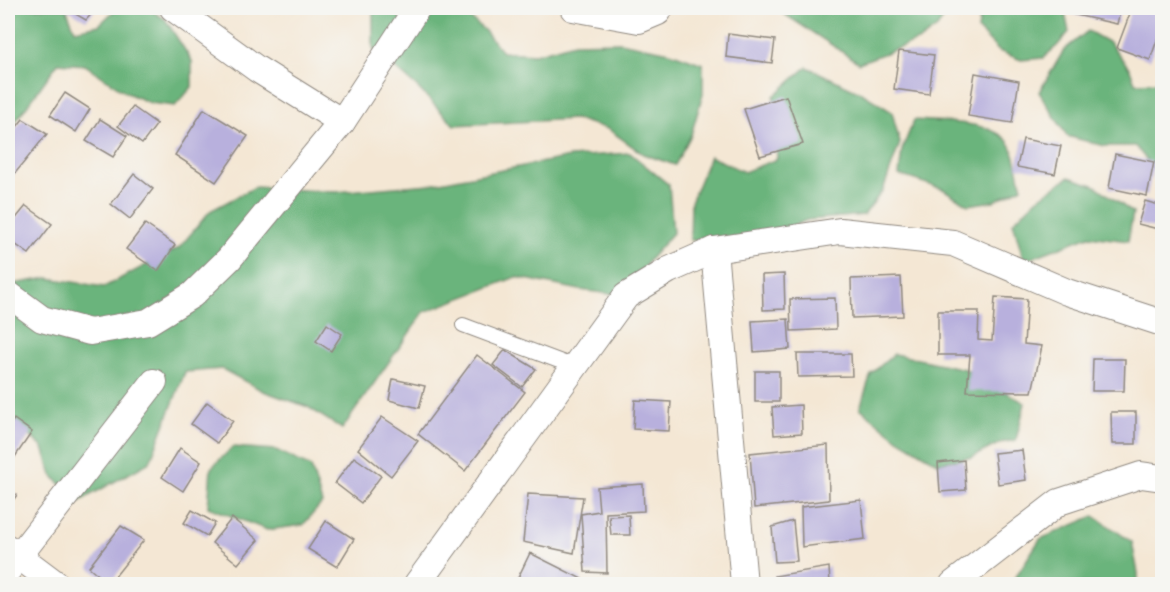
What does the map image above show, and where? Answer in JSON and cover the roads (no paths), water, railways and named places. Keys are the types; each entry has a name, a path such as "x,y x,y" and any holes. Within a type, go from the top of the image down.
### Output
{"street":[{"path":"173,8 257,69 342,122"},
{"path":"8,294 42,319 90,332 148,322 192,295 229,259 342,122 417,8"},
{"path":"573,8 639,20 658,12 660,8"},
{"path":"417,585 626,296 669,270 714,250 840,231 953,243 1067,292 1162,323"},
{"path":"714,250 744,585"},
{"path":"56,585 11,558 154,382"},
{"path":"952,585 1059,502 1141,475 1162,478"}],"lane":[{"path":"463,325 575,367"}]}
